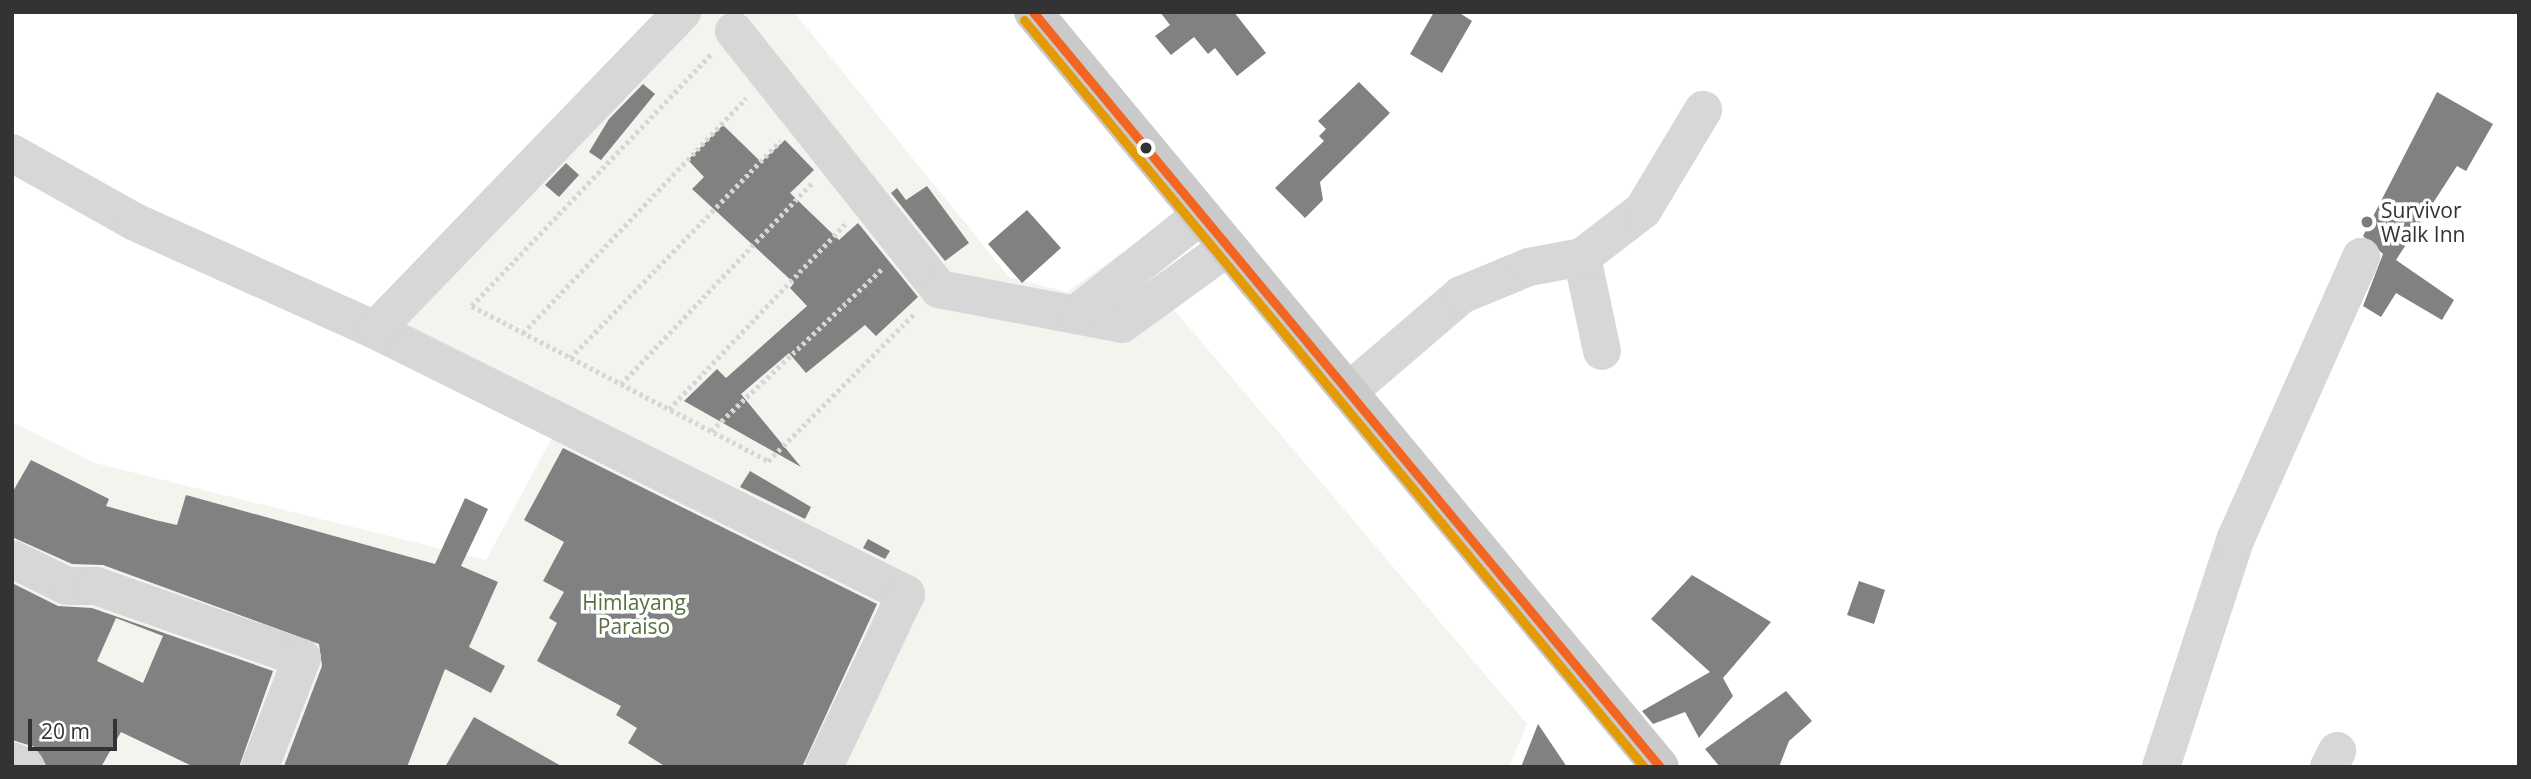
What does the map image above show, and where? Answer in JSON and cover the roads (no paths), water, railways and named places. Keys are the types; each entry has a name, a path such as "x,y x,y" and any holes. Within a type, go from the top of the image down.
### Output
{"main road":[{"path":"1033,12 1660,767"}],"street":[{"path":"376,330 682,12"},
{"path":"734,31 939,289 1122,324 1228,247"},
{"path":"1348,392 1461,295 1529,267 1582,257 1643,210 1703,110"},
{"path":"12,153 135,222 376,330 906,594 824,767"},
{"path":"1075,315 1201,215"},
{"path":"1582,257 1602,351"},
{"path":"2161,767 2236,538 2361,257"},
{"path":"12,559 67,586 96,586 302,658 260,767"},
{"path":"12,761 26,767"}],"place":[{"name":"Survivor Walk Inn","path":"2367,222"}],"park label":[{"name":"Himlayang Paraiso","path":"634,614"}]}
